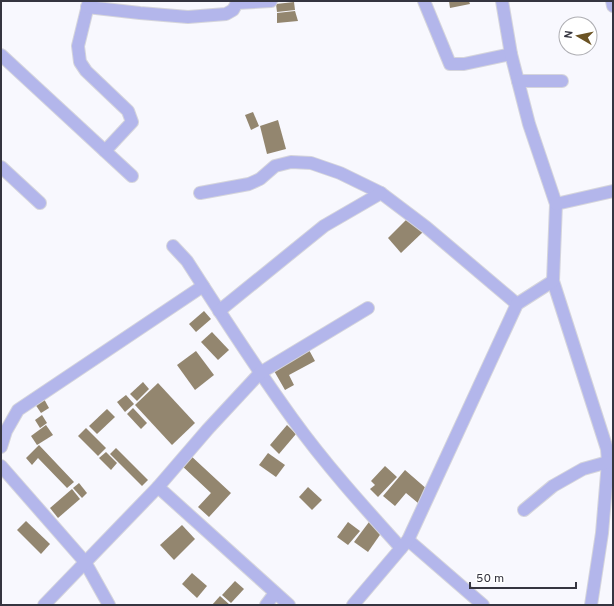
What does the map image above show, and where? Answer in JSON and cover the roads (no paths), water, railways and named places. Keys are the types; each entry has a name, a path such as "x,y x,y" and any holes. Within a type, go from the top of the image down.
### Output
{"street":[{"path":"105,151 132,122 128,111 86,71 80,62 78,46 88,4 140,13 188,17 226,14 233,10 237,2 271,1"},
{"path":"424,1 450,64 464,64 511,54"},
{"path":"502,1 511,54 529,124 556,204 553,281 610,448 602,534 591,605"},
{"path":"612,1 613,6"},
{"path":"1,55 132,176"},
{"path":"518,81 562,81"},
{"path":"200,193 249,184 260,179 274,166 291,162 312,163 333,170 381,193 426,227 517,304"},
{"path":"1,167 40,202"},
{"path":"556,204 613,192"},
{"path":"220,311 324,226 381,193"},
{"path":"174,246 187,261 292,419 354,496 404,544 483,605"},
{"path":"353,605 404,544 517,304 553,281"},
{"path":"1,447 6,432 18,410 203,286"},
{"path":"44,605 158,487 260,373 368,308"},
{"path":"524,510 553,486 583,469 608,462"},
{"path":"1,466 85,562 108,605"},
{"path":"158,487 289,605"},
{"path":"266,605 276,593"}]}
